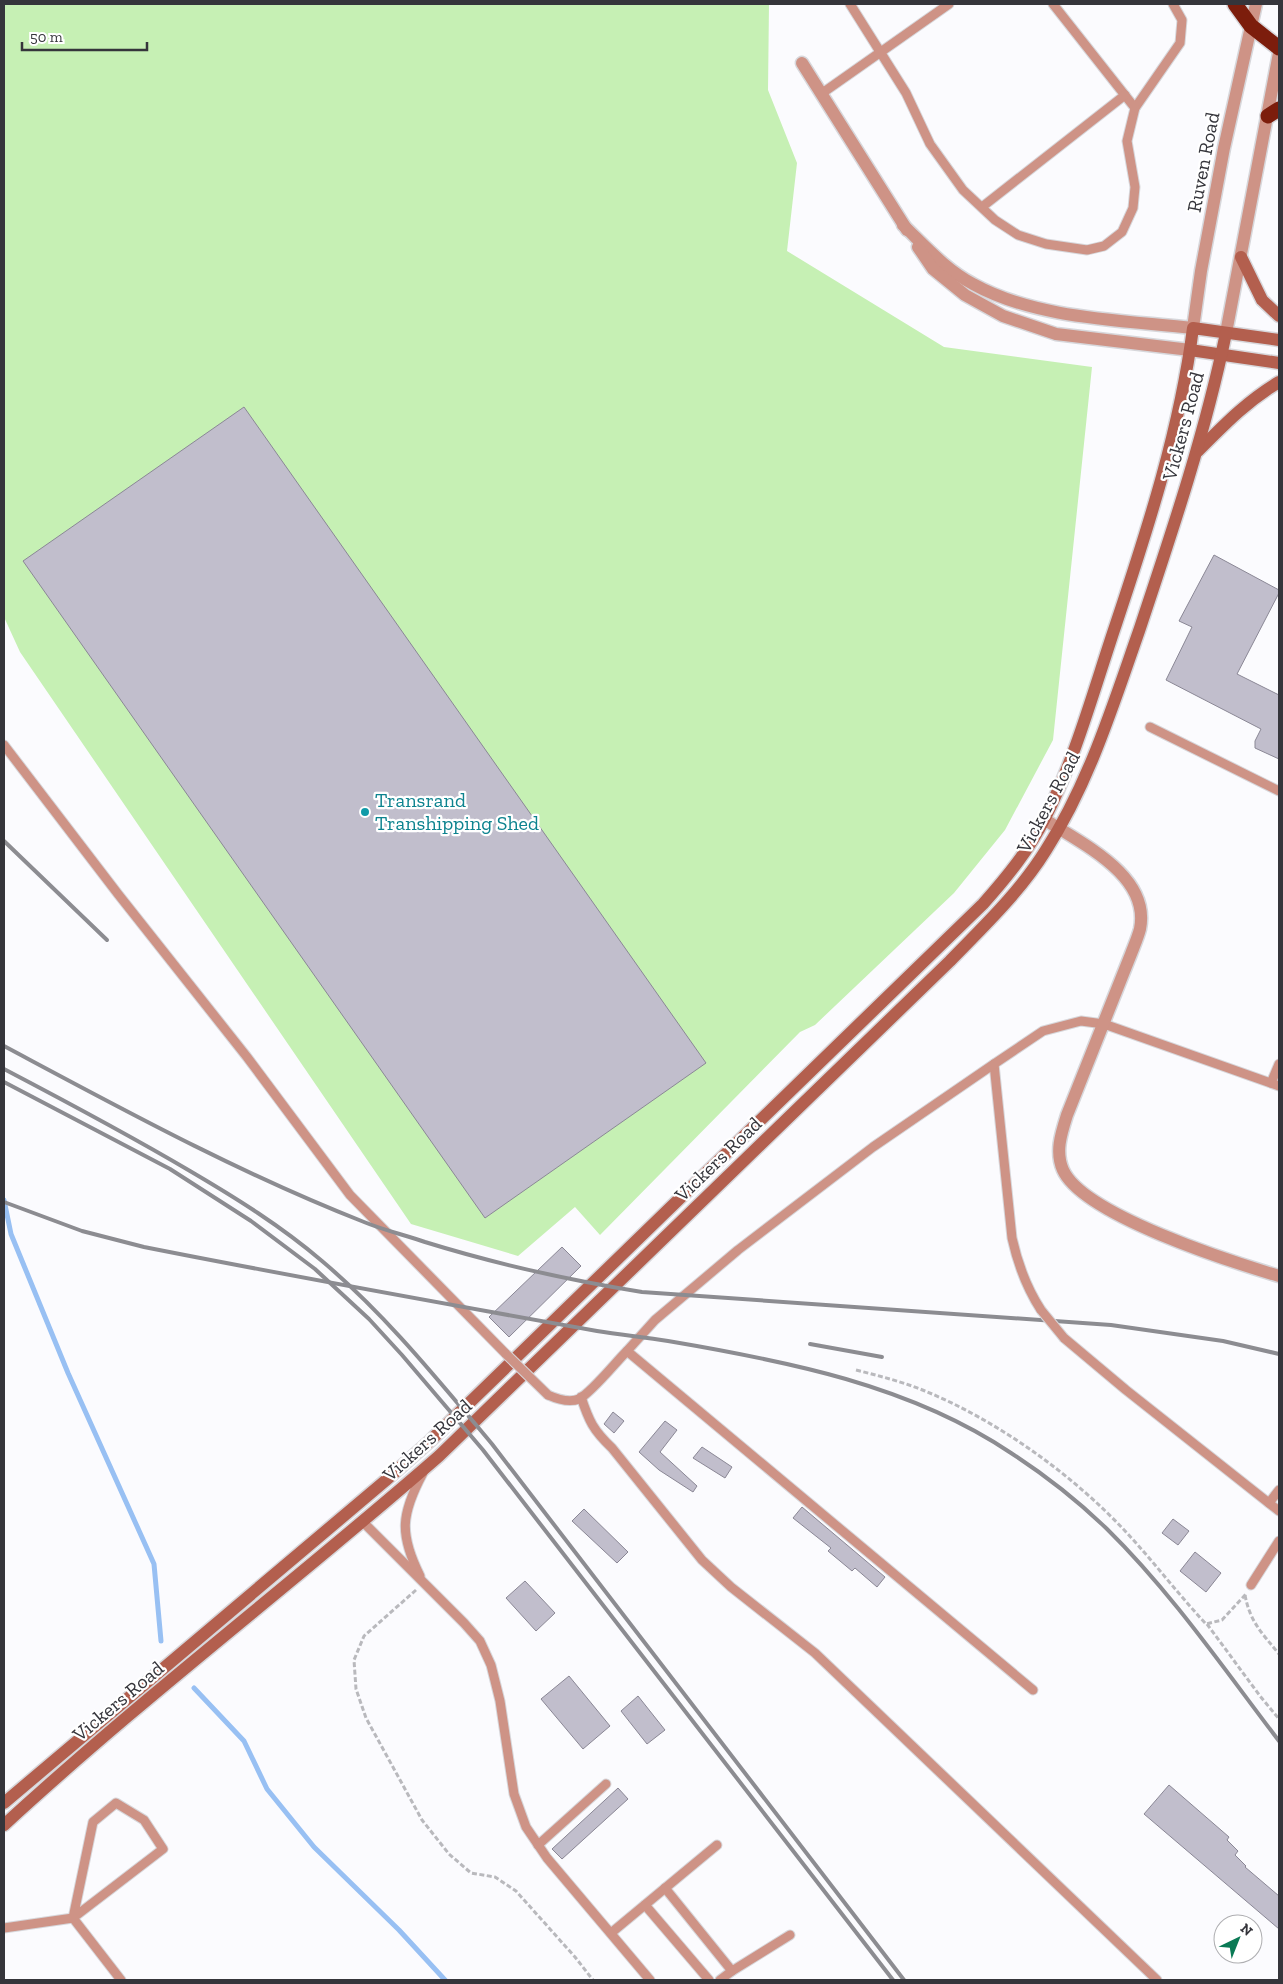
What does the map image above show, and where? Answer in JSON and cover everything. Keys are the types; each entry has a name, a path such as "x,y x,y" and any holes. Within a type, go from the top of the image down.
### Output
{"highway":[{"path":"1235,4 1251,26 1279,48"}],"main road":[{"path":"1241,257 1262,300 1279,316"},
{"path":"1193,328 1279,340"},
{"name":"Vickers Road","path":"4,1803 405,1464 951,936 983,904 1018,863 1044,820 1063,777 1146,531 1172,434 1193,328"},
{"name":"Vickers Road","path":"4,1825 163,1687 360,1525 426,1467 510,1389 950,961 1016,892 1059,829 1098,745 1118,692 1172,534 1197,452 1226,333"},
{"name":"Vickers Road","path":"1190,350 1279,363"},
{"path":"1197,452 1242,407 1279,382"},
{"path":"347,1513 360,1525"}],"street":[{"name":"Ruven Road","path":"1193,328 1201,271 1220,167 1256,4"},
{"path":"1226,333 1274,112 1279,52"},
{"path":"802,63 903,225 933,269 965,295 1003,316 1056,334 1190,350"},
{"path":"903,225 939,260 972,284 1007,300 1058,313 1193,328"},
{"path":"1044,820 1114,866 1138,898 1140,928 1067,1115 1060,1140 1059,1158 1064,1172 1076,1187 1106,1208 1218,1258 1279,1276"}],"lane":[{"path":"850,4 906,93 930,144 963,190 996,220 1018,235 1067,248 1087,250 1104,246 1122,232 1133,208 1135,187 1127,141 1135,108 1180,43 1182,20 1172,4"},
{"path":"821,94 949,4"},
{"path":"1053,4 1135,108"},
{"path":"982,208 1125,95"},
{"path":"1150,728 1279,791"},
{"path":"4,746 247,1057 350,1195 497,1346 548,1395 558,1400 570,1401 581,1397 655,1320 738,1250 873,1147 1043,1031 1081,1022 1104,1024 1275,1085 1279,1064"},
{"path":"994,1064 1012,1238 1028,1291 1064,1338 1126,1390 1279,1510"},
{"path":"627,1351 1033,1690"},
{"path":"581,1397 596,1433 612,1448 702,1560 731,1587 815,1653 1157,1980"},
{"path":"424,1583 410,1556 405,1535 407,1512 413,1492 426,1467"},
{"path":"1269,1503 1279,1490"},
{"path":"360,1525 424,1583 480,1641 491,1665 500,1701 514,1794 526,1827 547,1858 650,1980"},
{"path":"1251,1585 1279,1541"},
{"path":"538,1845 606,1784"},
{"path":"4,1928 73,1918 163,1850 144,1820 116,1803 93,1822 73,1918 121,1980"},
{"path":"611,1933 717,1845"},
{"path":"665,1888 732,1971"},
{"path":"645,1904 709,1980"},
{"path":"720,1980 790,1935"}],"path":[{"path":"856,1370 895,1380 926,1391 976,1416 1037,1455 1082,1490 1120,1526 1206,1624 1279,1719"},
{"path":"424,1583 364,1636 354,1660 356,1689 366,1718 422,1820 449,1854 471,1873 495,1877 516,1891 593,1980"},
{"path":"1206,1624 1222,1620 1251,1585"},
{"path":"1245,1594 1249,1612 1279,1654"}],"green space":[{"path":"4,4 769,4 768,90 797,163 787,251 944,347 1092,367 1053,740 1005,830 954,893 815,1025 800,1032 600,1235 575,1207 518,1256 411,1224 20,652 4,617"}],"building":[{"name":"Transrand Transhipping Shed","path":"244,407 706,1063 485,1218 23,561"},
{"path":"1214,555 1279,590 1237,674 1279,695 1279,759 1255,748 1255,741 1261,729 1166,680 1192,627 1179,621"},
{"path":"562,1247 581,1266 509,1337 489,1317"},
{"path":"613,1412 624,1421 614,1433 604,1424"},
{"path":"665,1421 677,1430 660,1452 697,1486 693,1492 659,1470 639,1452"},
{"path":"702,1447 732,1467 725,1478 693,1458"},
{"path":"802,1507 885,1577 877,1587 855,1568 852,1571 828,1551 831,1548 793,1518"},
{"path":"584,1509 628,1552 617,1563 572,1521"},
{"path":"1173,1519 1189,1531 1178,1545 1162,1533"},
{"path":"1195,1552 1221,1573 1206,1592 1180,1571"},
{"path":"525,1581 555,1613 536,1631 506,1598"},
{"path":"569,1676 610,1726 583,1749 541,1699"},
{"path":"638,1696 665,1730 647,1744 621,1711"},
{"path":"1169,1785 1229,1837 1227,1840 1238,1851 1235,1855 1245,1867 1279,1896 1279,1929 1263,1914 1144,1814"},
{"path":"618,1788 628,1799 562,1859 552,1849"}],"waterway":[{"path":"4,1200 11,1234 68,1373 154,1564 161,1641"},
{"path":"194,1688 244,1741 267,1789 314,1847 399,1930 445,1980"}],"railway":[{"path":"4,841 107,940"},
{"path":"4,1046 181,1139 317,1203 379,1228 505,1264 560,1277 642,1292 1111,1325 1223,1341 1279,1354"},
{"path":"4,1069 144,1145 241,1202 306,1248 368,1303 411,1349 492,1444 904,1980"},
{"path":"4,1082 170,1169 251,1221 315,1269 369,1319 483,1450 893,1980"},
{"path":"4,1202 82,1231 144,1247 314,1280 597,1331 668,1341 802,1367 889,1393 931,1410 972,1429 1024,1461 1073,1498 1107,1529 1154,1579 1218,1659 1279,1741"},
{"path":"810,1344 882,1357"}],"place":[{"name":"Transrand Transhipping Shed","path":"365,812"}]}
